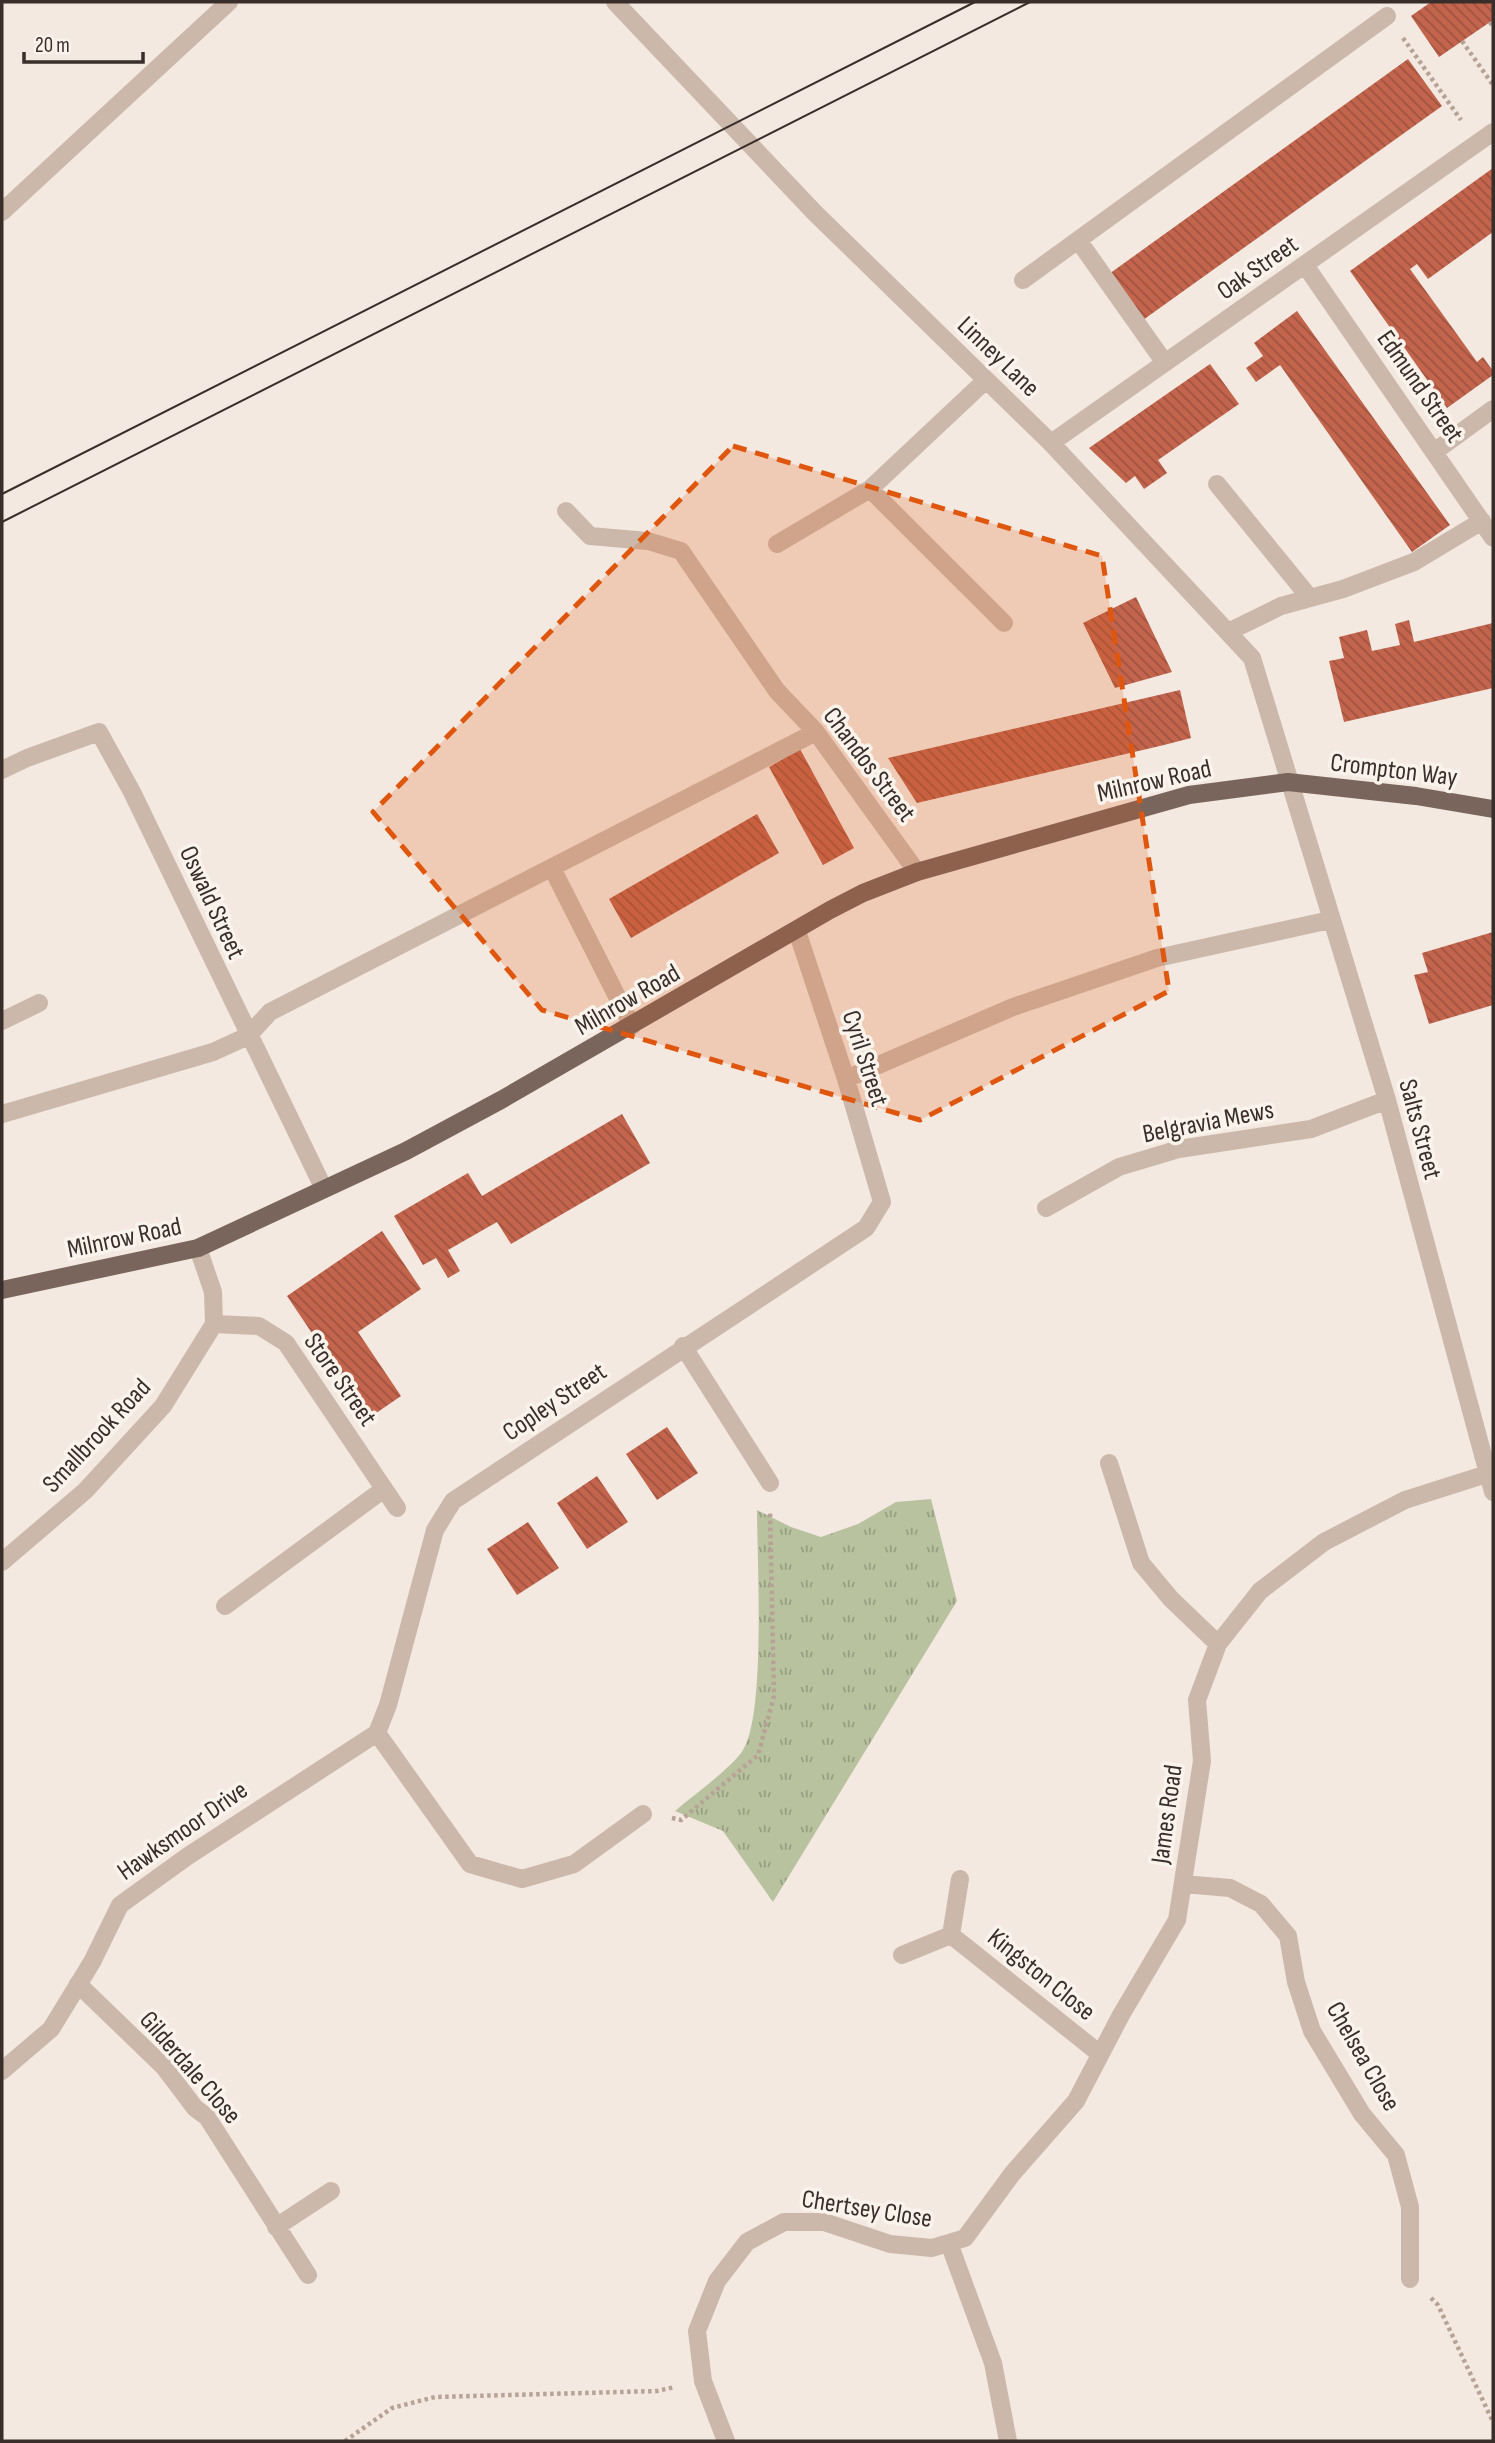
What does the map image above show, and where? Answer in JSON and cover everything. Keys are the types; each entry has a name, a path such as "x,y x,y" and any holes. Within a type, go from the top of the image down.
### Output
{"main road":[{"name":"Crompton Way","path":"1288,782 1416,796 1492,808"},
{"name":"Milnrow Road","path":"2,1290 198,1248 442,1132 863,892 918,872 1189,795 1288,782"}],"street":[{"path":"2,212 229,2"},
{"name":"Linney Lane","path":"617,3 816,213 1051,443 1252,658 1288,782"},
{"path":"1023,280 1387,16"},
{"name":"Oak Street","path":"1051,443 1493,132"},
{"path":"1078,240 1165,363"},
{"name":"Edmund Street","path":"1306,265 1493,538"},
{"path":"777,544 870,489 986,380"},
{"path":"1434,452 1493,409"},
{"path":"1217,484 1310,598"},
{"path":"870,489 1004,623"},
{"name":"Chandos Street","path":"566,511 590,536 648,541 681,551 777,691 816,732 918,872"},
{"path":"1228,632 1281,606 1414,562 1482,521"},
{"name":"Oswald Street","path":"2,770 99,732 132,792 324,1189"},
{"path":"2,1114 200,1056 248,1036 270,1012 816,732"},
{"name":"Salts Street","path":"1288,782 1387,1100 1493,1492"},
{"path":"552,868 632,1026"},
{"path":"846,1079 1013,1007 1157,958 1330,919"},
{"name":"Cyril Street","path":"797,931 846,1079 882,1202"},
{"path":"2,1021 39,1003"},
{"name":"Belgravia Mews","path":"1046,1208 1131,1163 1179,1149 1311,1129 1387,1100"},
{"name":"Copley Street","path":"377,1733 388,1706 435,1530 453,1501 683,1346 866,1228 882,1202"},
{"path":"198,1248 213,1292 214,1324"},
{"name":"Store Street","path":"214,1324 259,1326 286,1343 397,1508"},
{"name":"Smallbrook Road","path":"2,1562 85,1491 163,1406 214,1324"},
{"path":"683,1346 770,1483"},
{"path":"1109,1462 1141,1563 1171,1599 1218,1644"},
{"name":"James Road","path":"949,2243 965,2238 1012,2174 1076,2101 1177,1920 1202,1760 1197,1700 1218,1644 1260,1591 1324,1542 1405,1500 1490,1473"},
{"path":"225,1606 384,1489"},
{"path":"377,1733 436,1820 470,1864 522,1879 574,1864 643,1814"},
{"name":"Hawksmoor Drive","path":"2,2071 51,2029 120,1905 199,1848 377,1733"},
{"name":"Kingston Close","path":"951,1935 960,1879"},
{"name":"Chelsea Close","path":"1182,1884 1230,1888 1261,1904 1288,1937 1296,1982 1312,2031 1362,2114 1396,2155 1410,2207 1410,2279"},
{"name":"Kingston Close","path":"902,1955 951,1935"},
{"name":"Kingston Close","path":"951,1935 1100,2054"},
{"name":"Gilderdale Close","path":"78,1984 164,2067 195,2108 207,2118 308,2274"},
{"path":"276,2227 331,2191"},
{"name":"Chertsey Close","path":"726,2441 703,2381 697,2332 717,2281 747,2242 784,2222 824,2222 890,2244 932,2248 949,2243"},
{"path":"949,2243 993,2363 1008,2441"}],"path":[{"path":"1387,16 1462,121"},
{"path":"1462,41 1493,85"},
{"path":"643,1814 681,1820 758,1755 775,1696 770,1483"},
{"path":"1410,2279 1438,2305 1493,2422"},
{"path":"345,2441 392,2408 435,2397 657,2391 703,2381"}],"highlighted area":[{"path":"733,446 1102,556 1169,991 920,1120 542,1010 373,812"}],"green space":[{"path":"931,1499 957,1601 773,1902 723,1831 675,1811 738,1757 750,1731 758,1671 757,1510 791,1527 821,1537 858,1524 896,1502"}],"building":[{"path":"1431,2 1493,2 1493,20 1439,57 1411,16"},
{"path":"1408,59 1442,106 1143,320 1109,274"},
{"path":"1493,168 1493,232 1428,279 1417,264 1410,269 1477,362 1483,357 1493,371 1493,375 1447,408 1350,271"},
{"path":"1297,311 1450,525 1412,552 1280,365 1256,382 1246,368 1263,356 1254,343"},
{"path":"1210,364 1239,404 1158,460 1167,473 1144,489 1135,476 1126,483 1089,448"},
{"path":"1136,597 1172,672 1115,688 1083,623"},
{"path":"1409,620 1414,642 1493,623 1493,688 1344,722 1329,661 1344,658 1339,637 1367,630 1372,651 1400,645 1395,624"},
{"path":"1180,690 1191,738 917,803 888,758"},
{"path":"800,749 854,848 823,865 769,767"},
{"path":"757,814 779,853 631,938 609,899"},
{"path":"1493,932 1493,1005 1429,1024 1414,975 1428,972 1422,953"},
{"path":"622,1114 650,1163 511,1244 497,1222 448,1250 460,1271 448,1278 436,1258 423,1265 394,1216 468,1173 482,1196"},
{"path":"382,1231 421,1289 358,1332 401,1396 369,1418 287,1296"},
{"path":"667,1427 698,1473 657,1500 626,1454"},
{"path":"597,1476 628,1522 587,1549 557,1503"},
{"path":"528,1522 559,1568 517,1595 487,1549"}],"tram line":[{"path":"2,494 975,2"},
{"path":"2,522 1030,2"}]}
